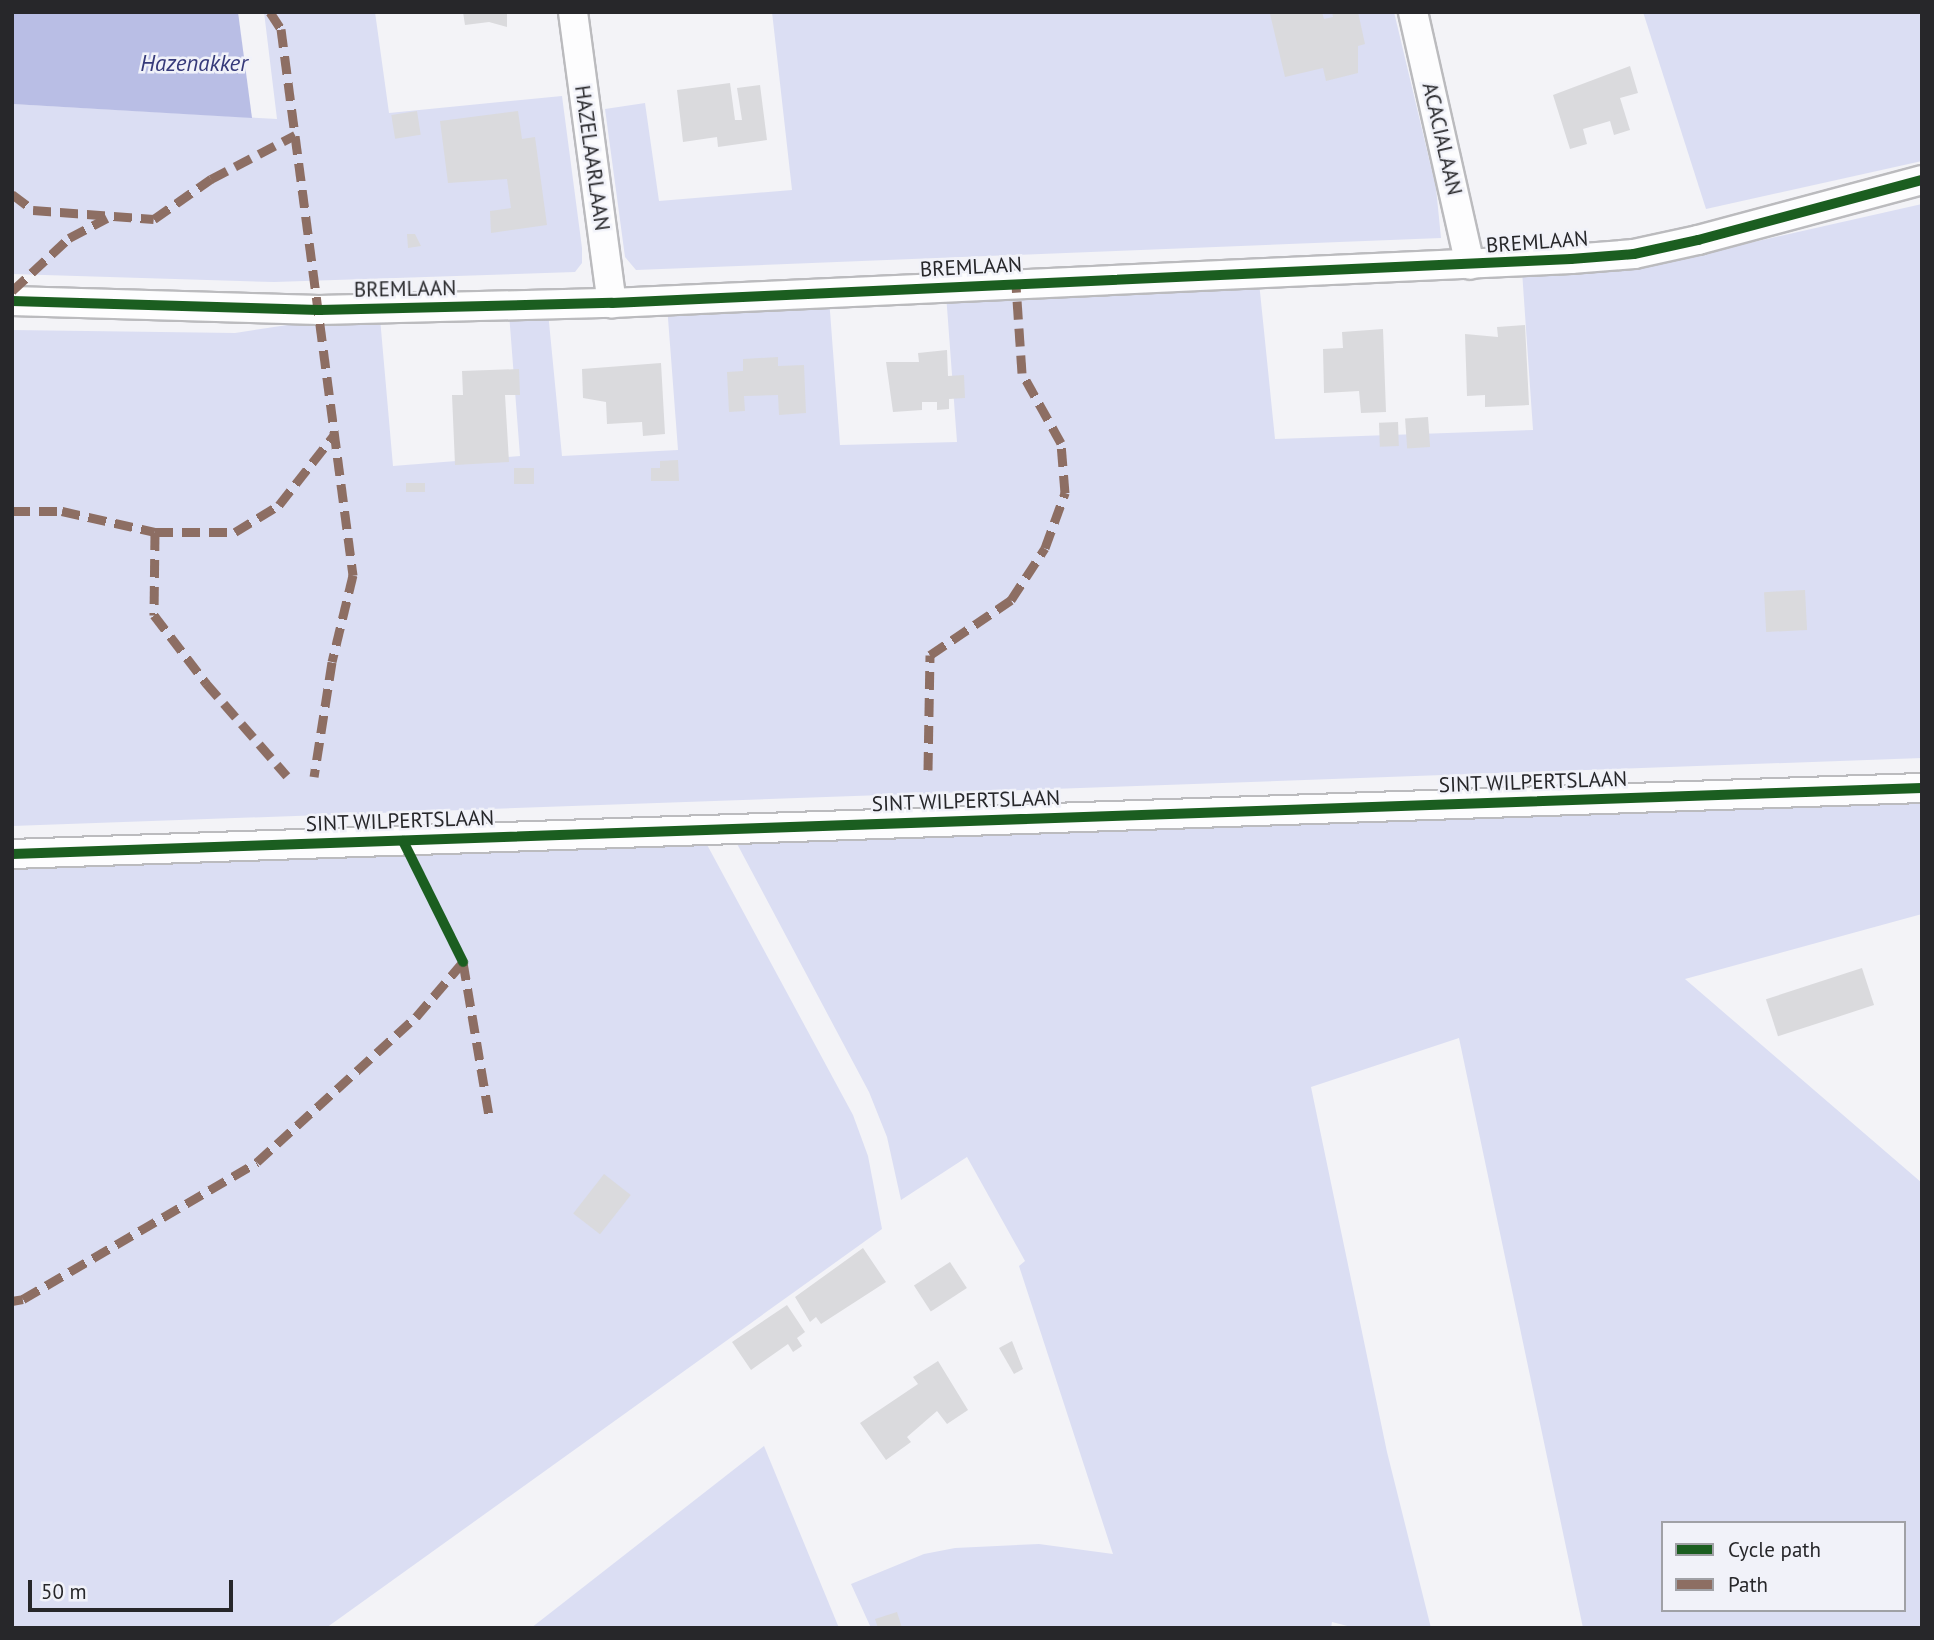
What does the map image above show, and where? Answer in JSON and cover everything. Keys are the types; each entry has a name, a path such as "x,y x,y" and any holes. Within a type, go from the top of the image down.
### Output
{"street":[{"name":"HAZELAARLAAN","path":"573,12 612,303"},
{"name":"ACACIALAAN","path":"1413,12 1470,265"},
{"name":"BREMLAAN","path":"12,301 319,310 612,303 1470,265 1634,254 1922,180"},
{"name":"SINT WILPERTSLAAN","path":"12,854 1922,788"}],"shaded area":[{"path":"264,12 375,12 389,113 562,96 582,248 582,263 575,272 274,282 12,274 12,104 277,119"},
{"path":"772,12 1394,12 1436,188 1441,238 636,270 625,257 605,109 645,103 659,201 792,190"},
{"path":"1643,12 1922,12 1922,161 1706,209"},
{"path":"1922,204 1922,758 12,826 12,330 235,333 334,318 380,318 393,466 520,456 509,313 548,312 562,456 678,450 667,305 829,298 840,445 957,442 946,294 1259,282 1275,439 1533,430 1522,271 1647,266"},
{"path":"1922,793 1922,914 1685,979 1922,1183 1922,1628 1583,1628 1459,1038 1311,1087 1387,1452 1431,1628 1355,1628 1332,1622 1331,1628 871,1628 851,1584 924,1554 955,1548 1039,1544 1113,1554 1019,1266 1025,1261 967,1157 901,1200 887,1137 869,1092 735,840"},
{"path":"705,841 853,1115 868,1156 882,1229 326,1628 12,1628 12,867"},
{"path":"764,1446 839,1628 531,1628"}],"water":[{"name":"Hazenakker","path":"12,12 238,12 252,118 12,104"}],"building":[{"path":"463,12 507,12 507,27 489,22 465,25"},
{"path":"1322,12 1324,19 1333,17 1332,12 1358,12 1365,44 1358,46 1358,73 1326,81 1323,68 1285,77 1270,14"},
{"path":"1630,66 1638,93 1620,98 1630,130 1614,135 1610,121 1583,129 1587,144 1570,149 1553,95"},
{"path":"730,83 735,120 742,120 737,88 760,85 767,140 718,147 717,137 683,142 677,90"},
{"path":"417,111 421,135 395,139 391,115"},
{"path":"518,111 522,139 535,137 547,225 491,233 490,211 511,208 507,179 448,183 440,121"},
{"path":"407,234 415,234 421,246 408,248"},
{"path":"1525,325 1529,405 1485,407 1485,395 1467,396 1465,334 1498,337 1497,327"},
{"path":"1383,329 1386,412 1361,413 1359,391 1324,393 1323,349 1343,348 1342,332"},
{"path":"947,350 948,376 964,375 965,398 949,399 949,409 937,410 937,402 922,402 922,410 893,412 886,362 919,362 918,353"},
{"path":"778,357 778,366 804,365 806,413 779,415 778,395 744,396 745,411 729,412 727,372 743,371 743,359"},
{"path":"661,363 665,434 643,436 642,422 607,424 606,402 583,398 582,369"},
{"path":"519,369 520,395 505,395 509,462 455,465 452,395 463,395 462,371"},
{"path":"1428,417 1430,447 1407,449 1405,419"},
{"path":"1398,422 1399,446 1380,447 1379,423"},
{"path":"678,460 679,481 651,481 651,468 660,468 660,461"},
{"path":"514,468 534,468 534,484 514,484"},
{"path":"406,483 425,483 425,492 406,492"},
{"path":"1805,590 1807,630 1766,632 1764,592"},
{"path":"1862,968 1874,1005 1778,1036 1766,999"},
{"path":"604,1174 631,1195 600,1234 573,1213"},
{"path":"863,1248 886,1282 821,1324 816,1317 810,1322 795,1297"},
{"path":"950,1262 967,1288 931,1311 914,1285"},
{"path":"787,1305 805,1332 797,1338 802,1346 793,1352 788,1344 751,1370 732,1342"},
{"path":"1012,1341 1023,1369 1014,1374 999,1348"},
{"path":"938,1361 968,1410 947,1424 937,1411 907,1437 911,1442 886,1460 860,1423 918,1384 913,1377"},
{"path":"897,1612 902,1628 878,1628 875,1619"}],"marked path":[{"path":"270,12 281,29 353,575 332,662 314,777"},
{"path":"12,194 33,210 154,219 211,179 295,135"},
{"path":"12,291 69,238 107,218"},
{"path":"928,770 930,655 1011,600 1045,548 1065,493 1061,443 1022,373 1016,284"},
{"path":"12,511 62,511 155,532 235,532 279,505 334,435"},
{"path":"155,532 154,615 206,683 287,776"},
{"path":"463,962 489,1115"},
{"path":"12,1301 23,1299 257,1162 416,1017 463,962"}],"cycle path":[{"path":"12,301 319,310 612,303 1571,259 1634,254 1698,240 1922,180"},
{"path":"12,854 1922,788"},
{"path":"403,841 463,962"}]}
